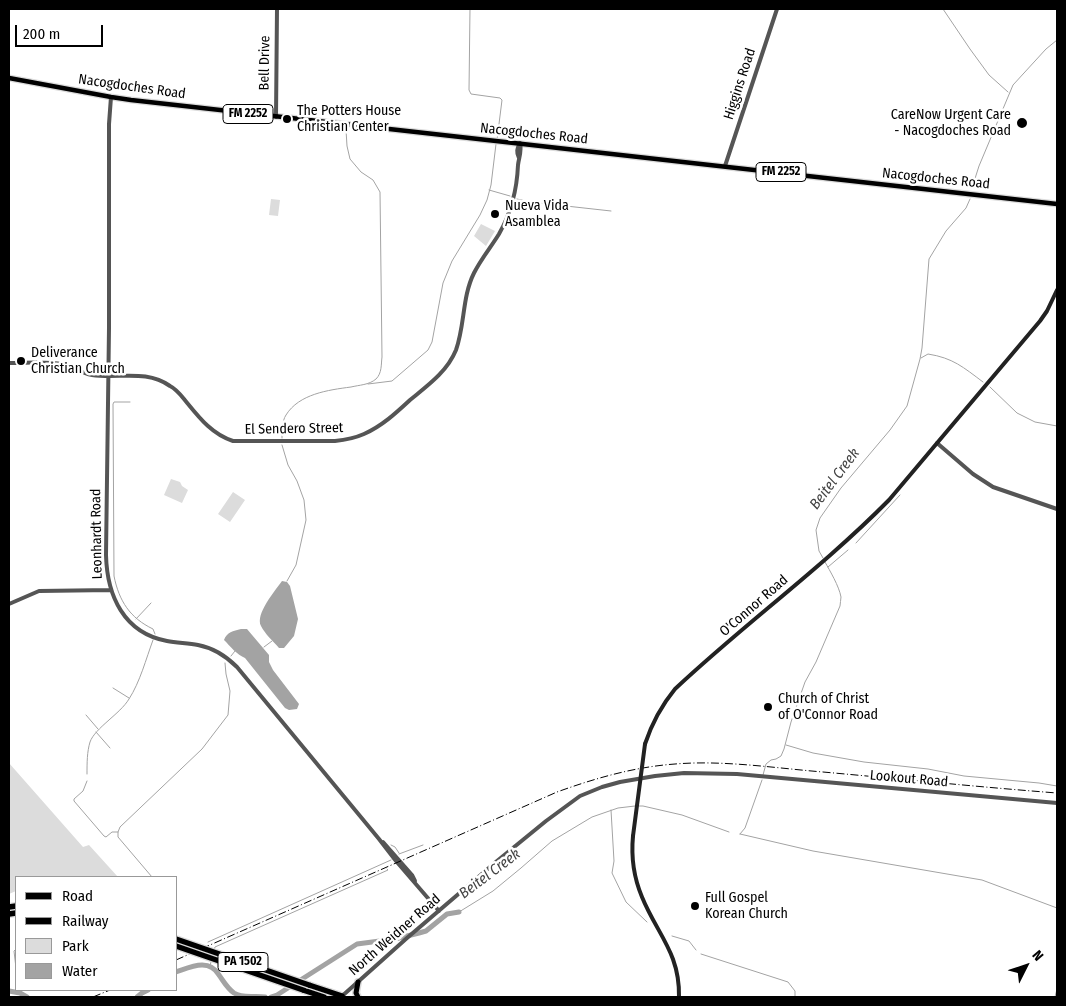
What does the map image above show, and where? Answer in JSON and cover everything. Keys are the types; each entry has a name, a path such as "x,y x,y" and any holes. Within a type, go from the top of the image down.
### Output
{"highway":[{"name":"PA 1502","path":"178,940 343,997"},
{"name":"PA 1502","path":"178,947 324,997"},
{"path":"358,982 358,997"}],"main road":[{"name":"Nacogdoches Road","path":"9,78 111,98 1057,204"},
{"name":"O'Connor Road","path":"679,997 678,977 671,952 645,904 635,875 632,856 645,744 655,719 675,689 820,563 889,500 1040,320 1047,311 1057,290"}],"street":[{"name":"Bell Drive","path":"276,117 277,9"},
{"name":"Higgins Road","path":"725,166 777,9"},
{"name":"Leonhardt Road","path":"111,98 109,124 106,563 107,575 114,599 121,612 138,629 164,641 208,647 231,661 439,911"},
{"name":"El Sendero Street","path":"9,363 61,364 87,374 108,376 144,375 158,379 176,390 209,428 233,441 335,441 356,437 370,431 391,417 436,378 453,356 458,343 470,283 481,261 500,233 516,190 519,158 517,149 520,143"},
{"path":"937,443 972,474 993,486 1057,509"},
{"path":"9,604 39,591 111,590"},
{"name":"North Weidner Road","path":"343,997 417,929 529,834 587,792 620,782 684,773 737,774 758,777"},
{"name":"Lookout Road","path":"758,777 1057,803"}],"green space":[{"path":"271,199 280,200 278,216 269,215"},
{"path":"481,224 495,231 486,246 474,236"},
{"path":"171,479 180,482 188,490 182,503 164,495"},
{"path":"233,492 245,500 230,522 218,514"},
{"path":"9,763 83,847 89,845 117,876 15,876 15,891 9,894"}],"water":[{"path":"282,581 287,582 290,586 298,619 294,636 284,648 279,648 265,632 260,621 263,609"},
{"path":"247,629 269,655 269,662 273,670 299,704 297,709 289,710 285,708 245,658 236,653 224,640 233,631"}],"waterway":[{"path":"470,9 469,90 471,94 500,98 502,100 497,140"},
{"path":"943,9 989,75 1008,92"},
{"name":"Beitel Creek","path":"972,188 979,166 1013,85 1046,49 1057,40"},
{"path":"282,438 282,426 285,417 298,402 315,394 370,382 378,377 381,369 380,192 373,180 361,172 350,159 346,130"},
{"path":"368,384 392,381 428,350 432,342 443,283 452,261 487,200 491,185 496,144"},
{"path":"489,190 510,196"},
{"path":"517,199 611,211"},
{"name":"Beitel Creek","path":"823,558 819,551 816,530 820,518 841,488 890,430 907,406 922,348 929,259 946,231 966,208 970,199"},
{"path":"921,358 928,354 944,358 983,382"},
{"path":"990,387 1017,413 1035,422 1057,426"},
{"path":"130,402 114,402 113,404 114,576 122,601 132,614 153,629 155,634"},
{"path":"282,445 288,465 297,481 304,500 306,520 296,565 287,581"},
{"path":"856,543 900,495"},
{"path":"828,567 848,550"},
{"name":"Beitel Creek","path":"763,775 766,764 781,756 805,682 816,662 840,606 840,593 825,562"},
{"path":"136,619 151,603"},
{"path":"87,774 90,742 97,731 129,699 140,678 153,640"},
{"path":"264,647 272,641"},
{"path":"231,656 235,651"},
{"path":"151,876 118,837 118,832 120,827 202,749 228,715 230,691 225,663"},
{"path":"113,688 129,698"},
{"path":"86,715 98,729"},
{"path":"96,732 110,748"},
{"path":"786,745 813,753 864,762 928,769 964,776 1057,786"},
{"name":"Beitel Creek","path":"740,834 745,828 762,780"},
{"path":"87,781 83,791 74,801 104,836 106,837 112,832 118,832"},
{"name":"Beitel Creek","path":"459,912 493,891 552,841 592,817 618,808 635,806"},
{"name":"Beitel Creek","path":"639,806 682,815 729,832"},
{"path":"611,810 614,861 612,873 626,902 647,922"},
{"path":"740,834 813,851 982,880 1057,908"},
{"path":"391,845 399,853"},
{"path":"399,854 423,845"},
{"path":"208,942 391,860"},
{"path":"214,950 215,947 387,869"},
{"name":"Beitel Creek","path":"271,997 357,944 395,939 426,931 447,914 459,912"},
{"path":"672,936 689,941 696,950"},
{"path":"15,950 15,960"},
{"path":"701,954 788,982 795,991 795,997"},
{"name":"Beitel Creek","path":"210,966 211,962"},
{"name":"Beitel Creek","path":"178,971 205,965 215,970 227,987 234,993 241,996 265,997"},
{"path":"1055,997 1057,989"},
{"name":"Beitel Creek","path":"9,991 20,993 27,997"},
{"name":"Beitel Creek","path":"137,997 146,991"}],"railway":[{"path":"178,959 557,792 630,770 675,764 730,764 1057,793"},
{"path":"93,997 108,991"}],"place":[{"name":"The Potters House Christian Center","path":"287,119"},
{"name":"CareNow Urgent Care - Nacogdoches Road","path":"1022,123"},
{"name":"Nueva Vida Asamblea","path":"495,214"},
{"name":"Deliverance Christian Church","path":"21,361"},
{"name":"Church of Christ of O'Connor Road","path":"768,707"},
{"name":"Full Gospel Korean Church","path":"695,906"}]}
